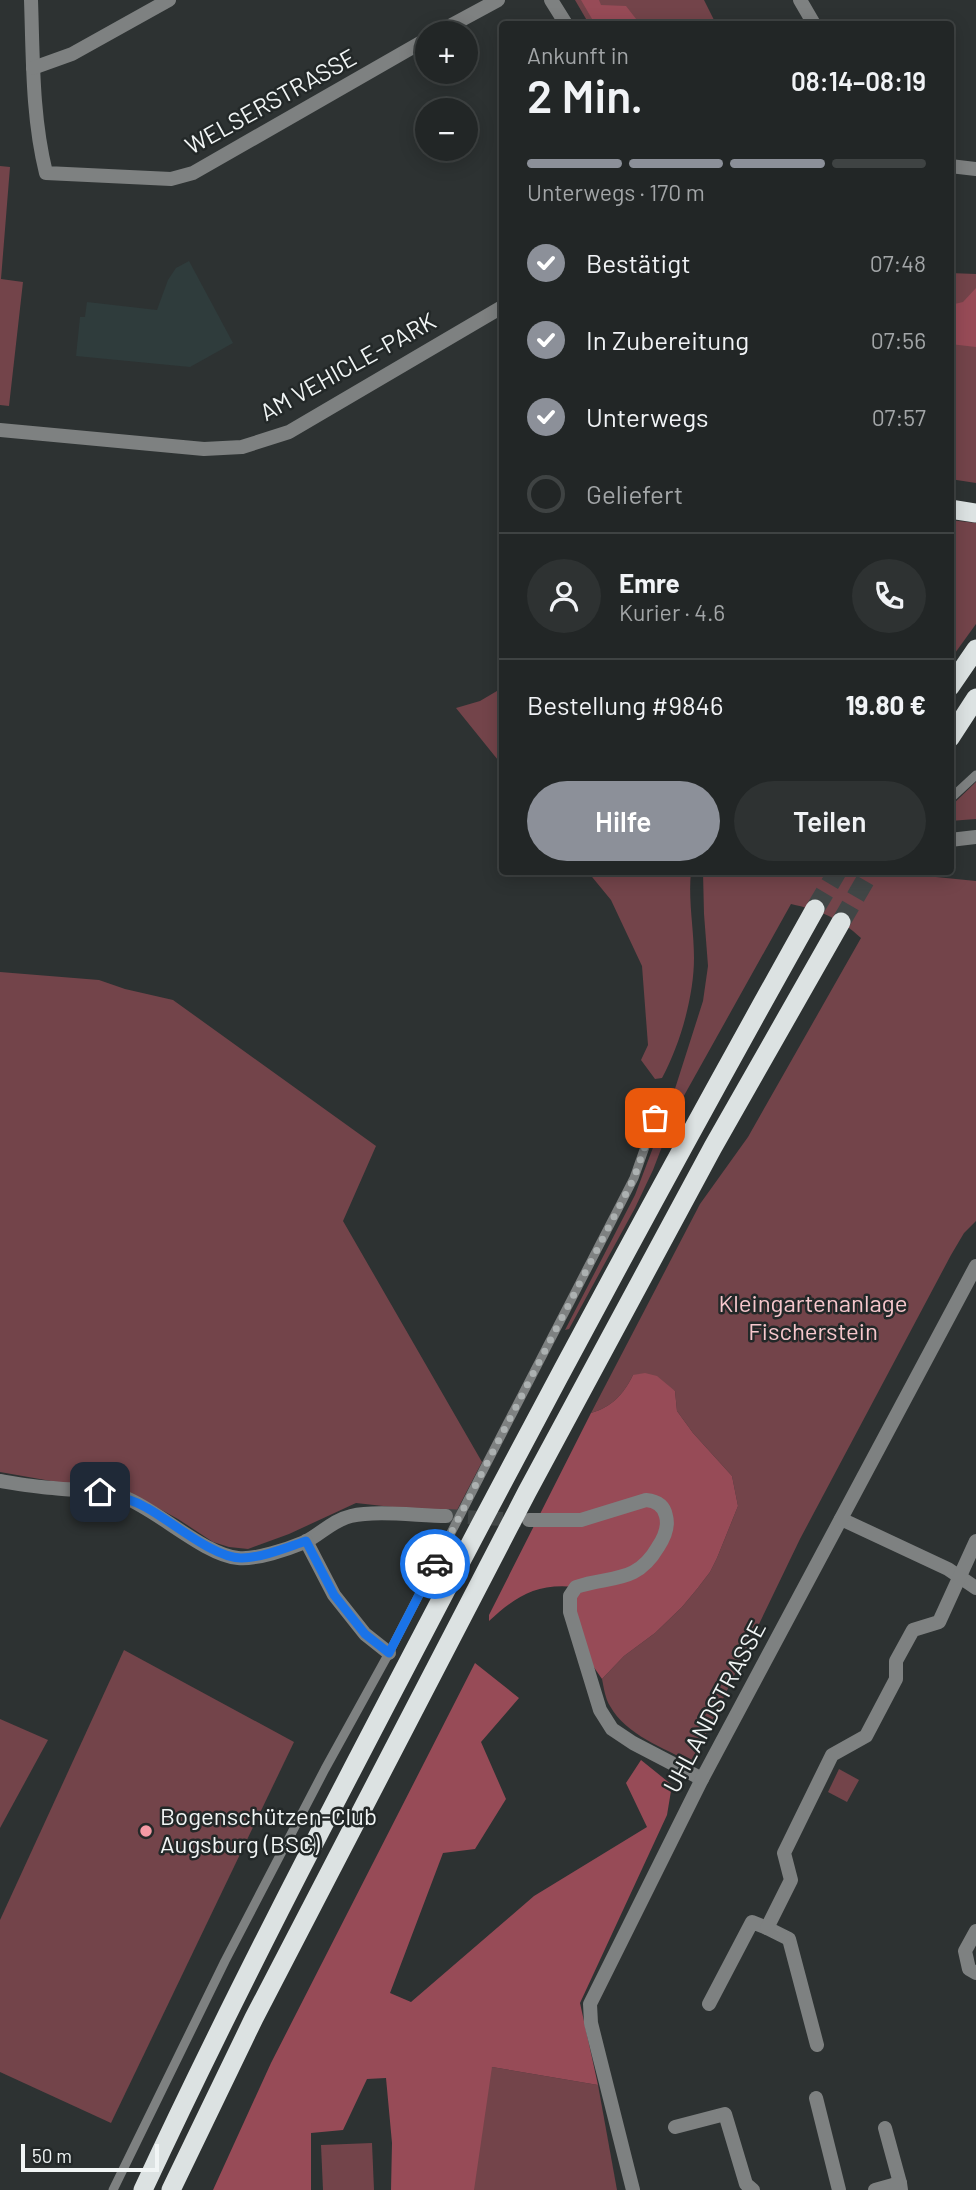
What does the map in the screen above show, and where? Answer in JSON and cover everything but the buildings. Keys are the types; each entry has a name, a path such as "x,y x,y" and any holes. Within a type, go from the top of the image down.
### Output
{"highway":[{"path":"954,510 976,513"},
{"path":"954,681 976,649"},
{"path":"954,732 976,698"},
{"path":"142,2190 242,1984 479,1528 689,1135 815,909"},
{"path":"171,2190 260,2006 527,1492 713,1147 841,922"}],"street":[{"path":"31,0 33,68 72,54 169,0"},
{"path":"459,21 498,0"},
{"path":"551,0 564,21"},
{"path":"800,0 812,21"},
{"name":"WELSERSTRASSE","path":"33,68 41,150 46,173 171,179 193,173 415,46"},
{"path":"954,166 976,169"},
{"name":"AM VEHICLE-PARK","path":"0,430 204,449 242,447 289,432 499,309"},
{"path":"954,840 976,837"},
{"name":"UHLANDSTRASSE","path":"633,2190 597,2048 590,2004 702,1779 976,1266"},
{"path":"0,1481 123,1497 145,1507 224,1555 240,1559 260,1556 306,1541 334,1522 351,1516 446,1516"},
{"path":"529,1520 581,1520 646,1500 655,1501 662,1507 667,1526 655,1553 630,1574 615,1580 576,1587 570,1596 570,1612 600,1710 612,1729 702,1779"},
{"path":"841,1518 960,1576 976,1588"},
{"path":"306,1541 334,1595 365,1634 389,1653"},
{"path":"767,1928 791,1880 785,1853 832,1755 866,1736 896,1679 896,1661 913,1630 939,1622 976,1541"},
{"path":"709,2004 752,1922 789,1940 817,2045"},
{"path":"976,1931 965,1951 969,1969 976,1973"},
{"path":"816,2098 839,2190"},
{"path":"675,2127 725,2114 746,2184 752,2190"},
{"path":"875,2190 900,2187 885,2128"}],"lane":[{"path":"954,795 976,775"},
{"path":"113,2190 225,1961 389,1653 634,1178 662,1098"}],"shaded area":[{"path":"581,0 599,0 601,5 626,6 638,21 593,21"},
{"path":"189,261 233,343 190,367 76,356 80,317 85,317 87,302 157,310 168,280 176,268"},
{"path":"976,288 976,347 954,344 954,304 963,302"},
{"path":"645,1373 657,1376 675,1391 677,1411 732,1476 738,1506 717,1558 697,1589 655,1633 624,1656 602,1679 584,1653 570,1612 575,1587 538,1589 518,1598 489,1621 489,1615 591,1413 616,1399 633,1375"},
{"path":"475,1663 519,1698 481,1742 506,1799 475,1849 443,1853 390,1993 411,2002 534,1896 647,1827 626,1783 641,1760 672,1785 667,1815 580,2003 598,2085 492,2067 474,2190 391,2190 392,2143 386,2078 367,2079 343,2130 311,2133 311,2190 213,2190 271,2063"}],"green space":[{"path":"575,0 704,0 714,21 587,21"},
{"path":"0,166 10,167 1,279 23,282 9,406 0,405"},
{"path":"954,273 976,274 976,483 954,480"},
{"path":"954,520 976,523 976,624 954,654"},
{"path":"499,690 499,761 456,708 480,701"},
{"path":"976,782 976,819 954,821 954,803"},
{"path":"590,875 691,875 694,958 692,988 680,1036 662,1078 655,1079 641,1060 648,1045 642,966 611,900"},
{"name":"Kleingartenanlage Fischerstein","path":"703,875 916,875 976,881 976,1221 964,1233 951,1255 800,1539 692,1763 646,1740 626,1725 608,1703 602,1679 624,1656 655,1633 682,1607 710,1572 738,1506 732,1476 677,1411 675,1391 633,1375 616,1399 591,1413 700,1204 748,1137 861,938 828,916 791,904 676,1110 635,1208 569,1329 565,1330 635,1195 673,1095 703,1001 708,966"},
{"path":"0,972 99,980 173,1000 376,1146 343,1221 482,1462 455,1514 356,1503 289,1534 248,1549 213,1542 136,1496 0,1472"},
{"name":"Bogenschützen-Club Augsburg (BSC)","path":"124,1650 294,1742 111,2123 0,2072 0,1920"},
{"path":"0,1719 48,1740 0,1828"},
{"path":"839,1769 859,1780 847,1802 828,1792"},
{"path":"492,2067 598,2085 617,2190 399,2190"},
{"path":"372,2143 374,2190 323,2190 321,2145"}],"tunnel":[{"path":"815,909 835,875"},
{"path":"841,922 868,875"},
{"path":"447,1516 521,1520"}],"way so far":[{"path":"435,1564 634,1178 655,1118"}],"place":[{"name":"Bogenschützen-Club Augsburg (BSC)","path":"146,1831"}],"route":[{"path":"100,1492 123,1497 145,1507 202,1543 224,1555 240,1559 260,1556 306,1541 334,1595 365,1634 389,1653 435,1564"}]}
